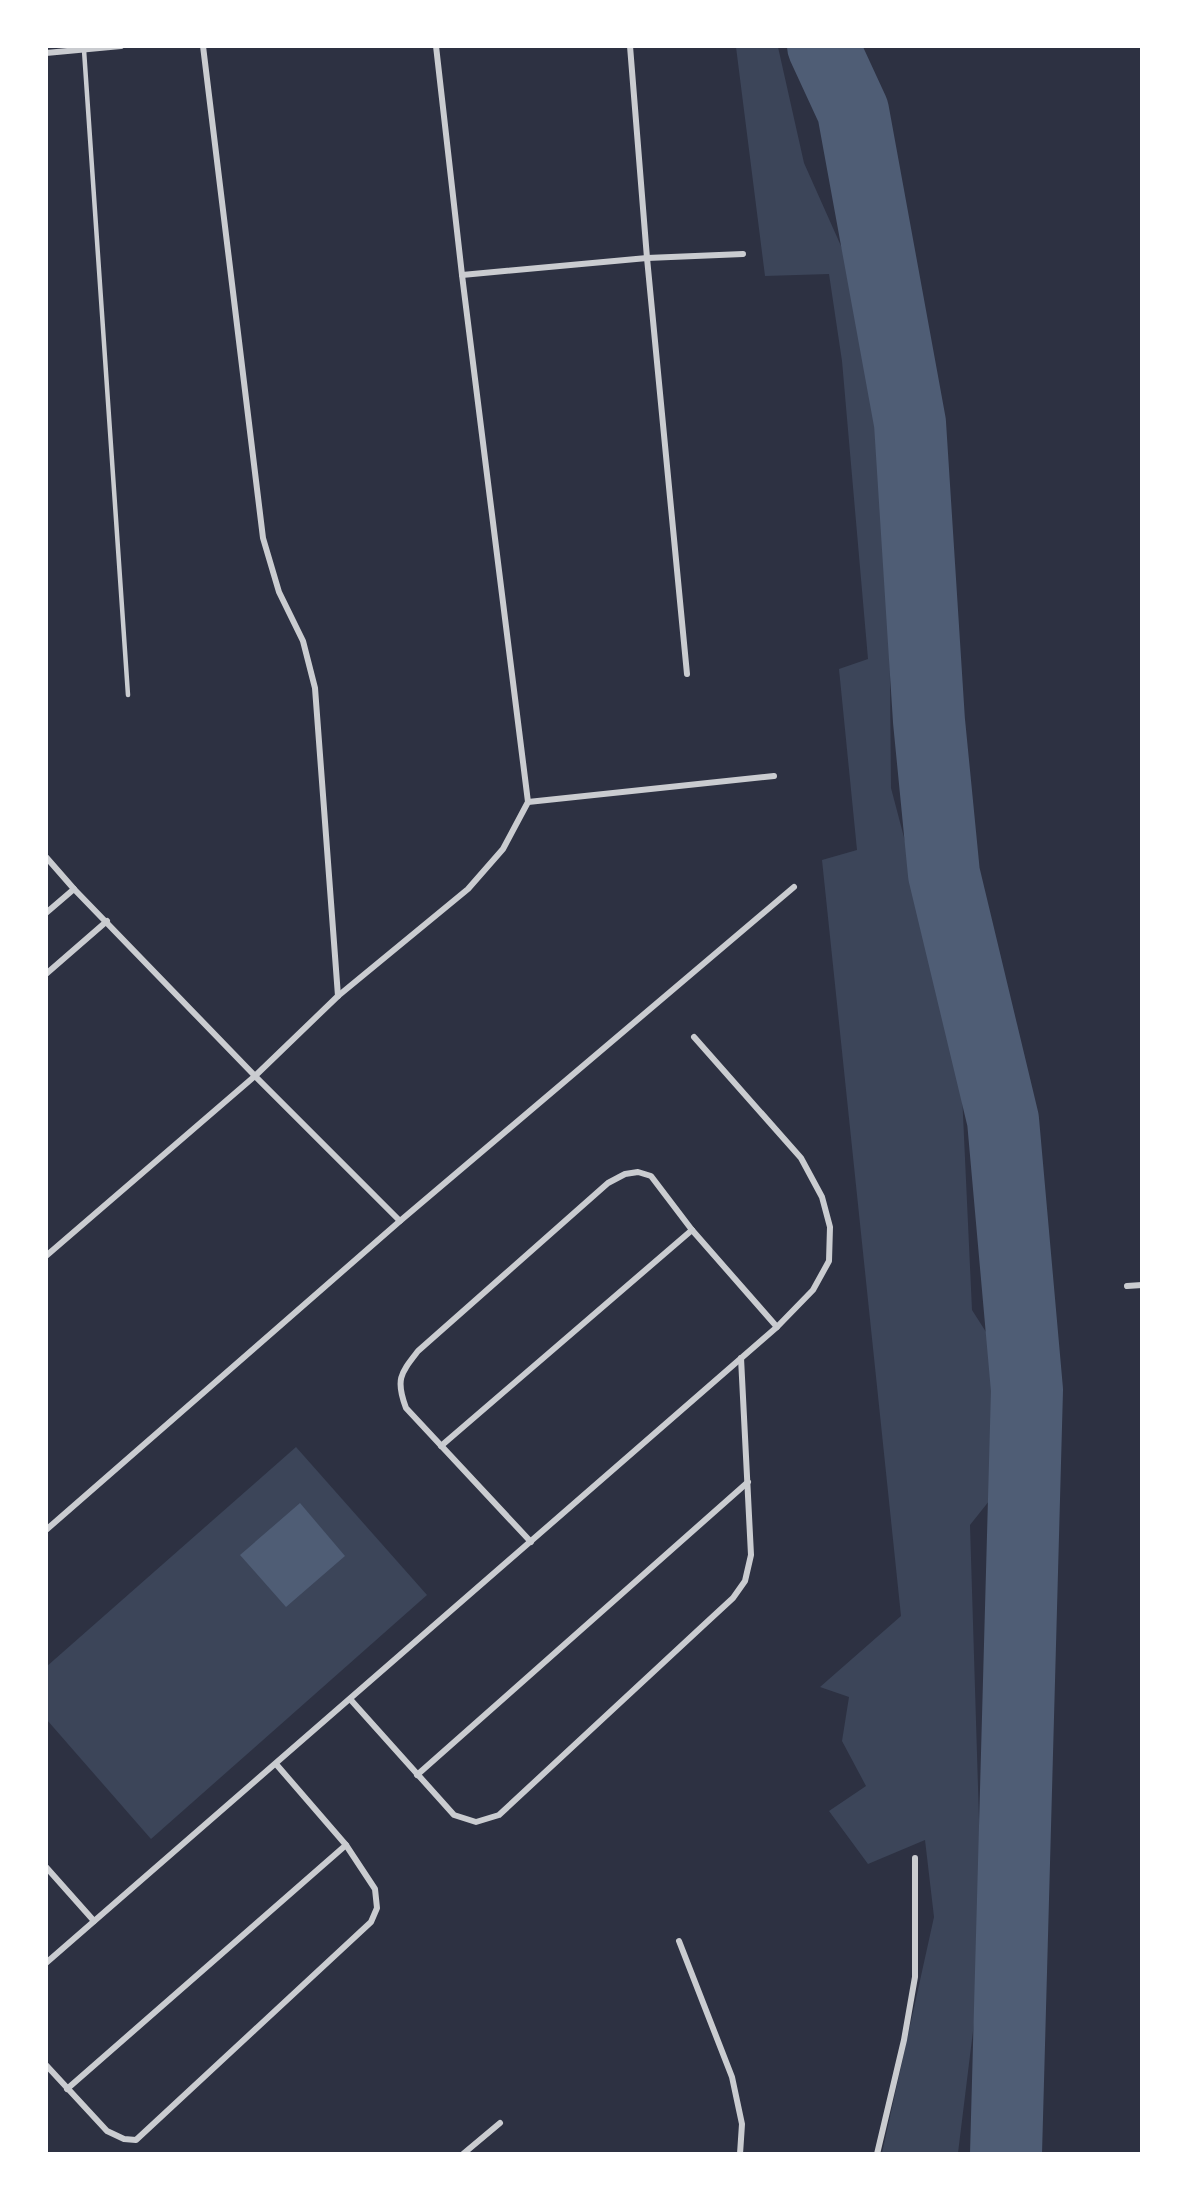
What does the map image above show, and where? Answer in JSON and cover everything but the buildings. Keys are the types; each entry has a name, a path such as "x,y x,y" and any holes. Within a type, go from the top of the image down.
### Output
{"street":[{"path":"46,53 121,46"},
{"path":"203,46 263,538 279,592 303,641 315,688 338,996"},
{"path":"46,1256 255,1076 338,996 468,889 503,849 528,802 462,275 436,46"},
{"path":"630,46 647,258 687,674"},
{"path":"462,275 647,258 743,255"},
{"path":"528,802 774,776"},
{"path":"46,857 74,889 255,1076 400,1221"},
{"path":"46,1530 400,1221 794,887"},
{"path":"46,913 74,889"},
{"path":"46,974 107,921"},
{"path":"46,1963 777,1327 813,1290 829,1262 831,1227 822,1197 801,1158 694,1037"},
{"path":"531,1542 406,1407 399,1390 402,1371 418,1351 608,1183 625,1174 638,1172 651,1176 692,1230 777,1327"},
{"path":"441,1446 692,1230"},
{"path":"1127,1286 1142,1285"},
{"path":"350,1699 454,1815 476,1822 499,1815 733,1598 745,1581 751,1555 741,1358"},
{"path":"417,1774 748,1482"},
{"path":"46,2066 107,2131 124,2139 136,2140 371,1922 377,1908 375,1889 346,1845 276,1764"},
{"path":"67,2089 346,1845"},
{"path":"877,2154 904,2040 915,1977 915,1858"},
{"path":"46,1867 94,1922"},
{"path":"680,1941 732,2077 742,2124 740,2154"},
{"path":"464,2154 500,2122"}],"lane":[{"path":"84,50 128,695"}],"shaded area":[{"path":"736,47 778,47 804,163 866,302 888,474 891,788 960,1050 972,1310 1009,1368 1005,1481 970,1525 983,1950 958,2153 882,2153 934,1917 925,1840 868,1864 829,1811 866,1786 842,1741 849,1697 820,1687 901,1616 822,860 857,850 839,669 868,659 842,361 829,274 765,276"},
{"path":"296,1447 427,1595 151,1839 47,1720 46,1667"},
{"path":"300,1503 345,1556 286,1607 240,1555"}],"waterway":[{"path":"823,46 853,111 910,423 929,721 944,874 1003,1120 1027,1390 1006,2154"}]}
